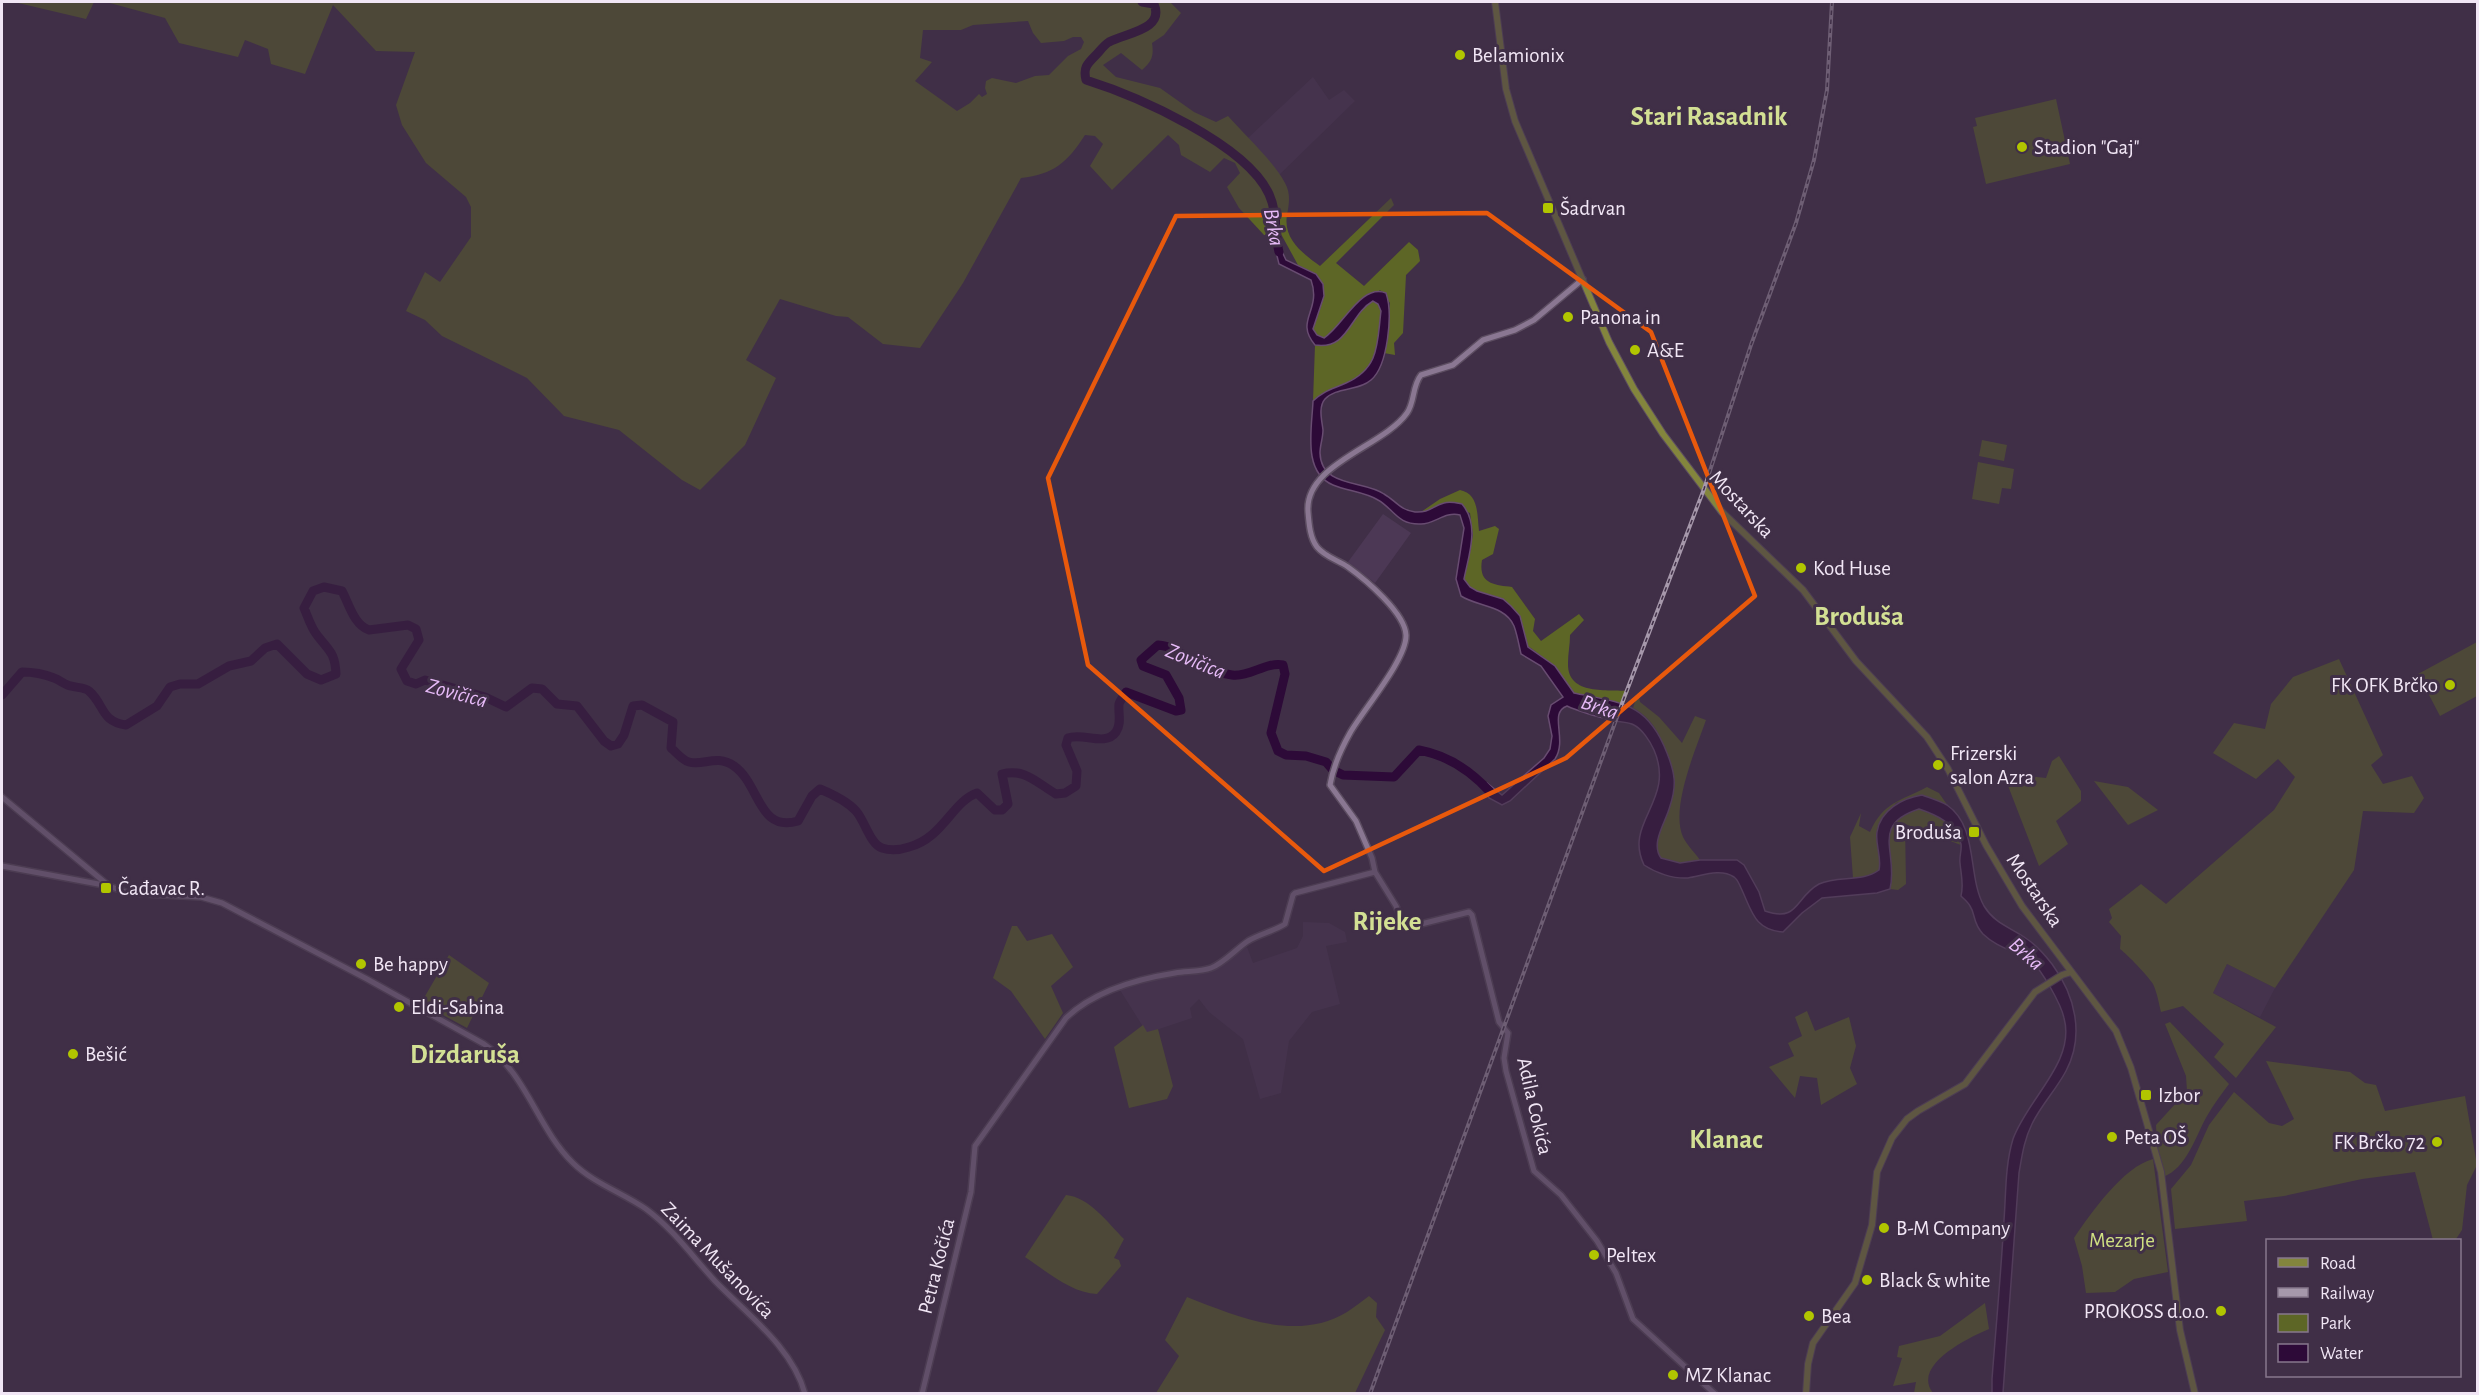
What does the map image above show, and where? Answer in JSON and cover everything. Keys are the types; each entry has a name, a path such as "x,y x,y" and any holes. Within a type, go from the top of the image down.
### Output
{"main road":[{"name":"Mostarska","path":"1495,2 1510,106 1609,342 1634,389 1663,434 1722,512 1797,583 1856,661 1927,737 1948,769 2002,873 2022,906 2116,1031 2123,1045 2154,1142 2163,1187 2180,1330 2195,1394"},
{"path":"1806,1394 1808,1364 1813,1343 1855,1283 1872,1225 1877,1172 1885,1150 1907,1119 1965,1084 2030,998 2043,987 2071,972"}],"street":[{"path":"1375,873 1366,843 1346,805 1332,787 1331,781 1350,733 1397,661 1405,645 1406,633 1401,620 1388,603 1349,568 1323,553 1314,543 1307,503 1310,493 1333,468 1400,420 1409,409 1421,375 1453,365 1483,340 1515,330 1534,320 1583,279"},
{"path":"2,797 109,886"},
{"name":"Zaima Mušanovića","path":"2,866 109,886 128,893 201,897 222,903 431,1013 496,1052 519,1080 544,1122 574,1165 648,1210 668,1228 778,1346 798,1374 805,1394"},
{"name":"Adila Cokića","path":"1375,873 1396,906 1402,922 1407,926 1469,912 1472,915 1499,1022 1508,1033 1504,1058 1506,1071 1534,1171 1561,1195 1597,1240 1616,1273 1633,1319 1714,1394"},
{"name":"Petra Kočića","path":"922,1394 967,1207 975,1146 1057,1028 1075,1009 1112,990 1143,980 1209,969 1249,941 1285,924 1295,893 1375,873"}],"highlighted area":[{"path":"1487,213 1651,332 1755,596 1566,758 1324,871 1088,665 1048,478 1176,216"}],"shaded area":[{"path":"1313,77 1329,100 1344,90 1355,101 1279,175 1248,138"},
{"path":"1383,514 1411,533 1375,583 1348,562"},
{"path":"1303,922 1329,923 1345,932 1347,942 1326,946 1340,1004 1312,1012 1289,1041 1281,1093 1260,1099 1243,1039 1209,1012 1199,999 1190,1008 1192,1018 1147,1033 1120,990 1169,976 1194,975 1211,971 1247,947 1253,963 1297,948 1303,936"},
{"path":"2227,964 2275,988 2260,1017 2213,993"}],"green space":[{"path":"14,2 94,2 86,19"},
{"path":"106,2 1170,2 1181,13 1164,35 1152,43 1152,58 1142,70 1121,53 1103,65 1116,77 1160,88 1194,112 1216,122 1228,116 1280,175 1289,195 1287,224 1291,238 1295,245 1320,266 1391,198 1394,205 1336,263 1364,286 1409,242 1418,250 1420,261 1406,275 1403,333 1394,343 1395,355 1384,353 1390,303 1380,290 1324,338 1316,335 1313,329 1324,296 1316,274 1298,265 1281,234 1264,235 1239,208 1227,187 1240,173 1235,163 1224,158 1210,172 1181,155 1179,145 1168,135 1112,190 1090,166 1103,144 1095,136 1085,135 1059,166 1042,174 1021,178 963,283 920,348 883,344 848,317 836,316 780,299 746,360 776,378 745,445 700,490 682,480 619,430 564,416 527,378 442,336 425,320 406,311 425,272 440,282 471,237 471,207 466,197 426,163 402,125 396,105 415,52 376,51 333,5 305,74 271,64 268,49 245,40 238,57 179,43 165,18","holes":["1028,21 1033,33 1041,43 1064,41 1073,37 1081,37 1084,42 1081,49 1068,56 1049,75 1035,76 1016,83 992,78 986,81 987,94 982,97 979,94 957,111 915,81 932,62 920,58 923,30 961,30 973,25"]},
{"name":"Stadion \"Gaj\"","path":"2056,99 2070,164 1986,184 1973,127 1977,126 1975,118"},
{"path":"1373,301 1378,304 1381,311 1377,344 1371,362 1357,377 1324,392 1313,401 1315,345 1326,345 1342,337 1365,307"},
{"path":"1982,440 2007,445 2004,461 1979,456"},
{"path":"1978,462 2014,469 2011,489 2002,488 1999,504 1972,499"},
{"path":"1460,490 1466,492 1474,500 1479,531 1495,526 1499,529 1493,554 1482,560 1481,568 1485,579 1494,584 1512,587 1535,619 1533,631 1541,641 1579,614 1584,620 1570,635 1569,674 1581,686 1590,689 1629,691 1623,705 1574,693 1555,666 1528,646 1520,616 1470,587 1464,579 1473,535 1470,513 1444,503 1430,512 1421,512 1440,499"},
{"name":"FK OFK Brčko","path":"2477,642 2477,696 2440,716 2418,674"},
{"path":"2339,659 2383,755 2371,765 2383,784 2412,776 2424,798 2414,813 2363,811 2354,870 2275,988 2227,964 2213,993 2276,1027 2236,1078 2214,1057 2224,1044 2183,1006 2161,1012 2153,984 2120,949 2121,936 2109,922 2112,918 2109,909 2141,884 2166,904 2274,810 2295,777 2278,759 2256,779 2213,753 2234,723 2265,729 2271,704 2293,677"},
{"path":"1638,693 1640,702 1659,717 1682,743 1695,716 1706,720 1686,778 1680,811 1683,837 1700,860 1670,862 1660,857 1657,852 1658,835 1671,804 1671,786 1667,758 1656,729 1650,721 1633,708"},
{"path":"2059,756 2081,791 2081,801 2056,821 2068,844 2039,866 2005,778 2018,775 2046,778 2052,761"},
{"path":"2094,781 2128,787 2158,810 2128,825"},
{"path":"1927,787 1939,793 1948,806 1922,795 1896,803 1877,831 1879,870 1864,878 1853,878 1850,837 1861,813 1859,826 1870,832 1887,808 1901,799"},
{"path":"1919,809 1944,821 1961,845 1905,824 1906,884 1898,890 1890,889 1890,832 1894,823"},
{"path":"1012,926 1017,926 1027,941 1052,934 1073,967 1051,986 1063,1013 1045,1039 1011,991 993,978"},
{"path":"449,955 489,983 467,1028 421,1003"},
{"path":"1807,1011 1815,1031 1849,1017 1856,1046 1850,1068 1857,1084 1821,1105 1817,1078 1800,1076 1795,1098 1769,1067 1794,1056 1788,1043 1802,1036 1795,1017"},
{"path":"2170,1022 2229,1084 2209,1112 2190,1151 2178,1167 2163,1177 2157,1147 2156,1125 2187,1091 2186,1076 2165,1024"},
{"path":"1143,1025 1147,1032 1158,1029 1173,1086 1167,1099 1129,1108 1114,1047"},
{"name":"Mezarje","path":"2266,1061 2350,1072 2365,1083 2376,1085 2385,1111 2465,1096 2477,1165 2467,1185 2462,1230 2456,1239 2433,1239 2415,1172 2362,1179 2284,1196 2244,1201 2247,1221 2175,1229 2171,1189 2191,1165 2209,1125 2234,1092 2269,1123 2282,1126 2294,1119"},
{"name":"Mezarje","path":"2153,1159 2168,1272 2134,1279 2115,1292 2086,1293 2082,1266 2074,1238 2119,1181 2130,1171"},
{"path":"1066,1195 1083,1200 1124,1239 1114,1258 1119,1260 1121,1266 1097,1294 1068,1286 1025,1257"},
{"path":"1369,1296 1377,1303 1376,1317 1385,1330 1355,1393 1156,1393 1179,1356 1165,1340 1187,1297 1246,1318 1287,1326 1327,1321 1347,1312"},
{"path":"1985,1303 1989,1329 1957,1345 1936,1363 1930,1372 1928,1383 1933,1393 1914,1393 1916,1382 1893,1386 1902,1358 1897,1357 1899,1346 1940,1336"}],"water":[{"path":"1277,241 1286,260 1316,274 1323,284 1324,296 1313,329 1317,335 1324,338 1368,294 1386,293 1388,302 1388,339 1377,373 1366,383 1330,395 1323,402 1321,414 1323,433 1320,453 1322,464 1335,478 1376,490 1410,511 1428,510 1446,502 1462,504 1471,521 1472,530 1464,579 1470,587 1503,599 1511,606 1520,616 1528,647 1555,666 1574,693 1620,703 1632,708 1651,724 1660,736 1672,767 1674,779 1674,792 1658,839 1657,846 1661,858 1680,863 1700,860 1737,860 1744,865 1759,892 1765,911 1784,914 1796,907 1811,889 1819,884 1826,881 1857,878 1879,870 1877,832 1883,817 1900,802 1922,795 1947,805 1957,814 1964,826 1979,894 1988,912 2034,944 2060,976 2072,1002 2076,1029 2075,1043 2066,1071 2032,1124 2022,1154 2003,1393 1992,1393 1992,1379 2008,1159 2020,1124 2057,1065 2066,1034 2059,1004 2045,978 2034,964 1994,942 1977,926 1972,909 1961,896 1961,844 1958,837 1950,825 1932,814 1919,809 1904,816 1895,823 1890,832 1892,876 1890,889 1877,893 1822,898 1802,913 1783,932 1766,928 1755,918 1737,881 1729,874 1717,873 1676,878 1644,865 1639,850 1640,836 1659,783 1659,768 1654,750 1646,736 1632,724 1567,706 1559,714 1560,743 1555,759 1510,801 1502,805 1489,798 1481,783 1487,783 1502,795 1544,758 1550,749 1552,736 1548,716 1551,705 1563,697 1541,666 1521,654 1510,619 1498,610 1461,596 1456,579 1464,528 1460,515 1450,515 1421,524 1406,522 1378,500 1333,485 1323,479 1317,470 1311,448 1313,401 1324,392 1346,383 1365,370 1375,353 1381,311 1378,304 1373,301 1365,307 1342,337 1326,345 1315,345 1307,329 1313,300 1311,280 1279,264 1276,252"}],"waterway":[{"name":"Brka","path":"1142,2 1154,4 1156,13 1154,20 1142,29 1105,45 1086,66 1086,80 1108,87 1188,124 1238,157 1257,175 1269,194 1274,209 1279,252"},
{"name":"Zovičica","path":"2,695 22,672 42,674 87,690 94,696 107,716 126,725 157,706 170,687 180,684 198,684 229,666 251,661 265,648 277,644 307,674 321,680 336,674 334,661 331,652 313,629 304,608 313,591 324,587 342,591 359,624 369,630 408,625 416,629 419,640 401,669 407,681 416,684 425,680 485,697 506,707 532,688 542,689 557,704 577,706 604,741 611,746 618,744 624,735 633,706 642,705 673,722 671,748 684,760 694,763 722,761 734,766 743,774 767,814 775,820 785,823 798,821 812,796 820,789 852,807 874,842 885,849 902,849 921,842 939,828 961,804 977,793 995,810 1002,810 1008,804 1002,774 1024,775 1056,794 1065,793 1076,786 1077,771 1066,745 1068,738 1100,739 1111,736 1118,729 1119,704 1126,692 1176,711 1181,710 1179,698 1166,675 1143,666 1141,660 1158,645 1171,648 1204,668 1229,675 1245,674 1270,666 1283,665 1285,674 1271,733 1278,751 1286,755 1306,756 1326,762 1333,770 1343,775 1394,777 1419,750 1458,765 1490,792"}],"railway":[{"path":"1370,1394 1624,698 1704,489 1751,345 1796,223 1814,160 1827,90 1832,2"}],"place":[{"name":"Belamionix","path":"1460,55"},
{"name":"Stadion \"Gaj\"","path":"2022,147"},
{"name":"Šadrvan","path":"1548,208"},
{"name":"Panona in","path":"1568,317"},
{"name":"A&E","path":"1635,350"},
{"name":"Kod Huse","path":"1801,568"},
{"name":"FK OFK Brčko","path":"2450,685"},
{"name":"Frizerski salon Azra","path":"1938,765"},
{"name":"Broduša","path":"1974,832"},
{"name":"Čađavac R.","path":"106,888"},
{"name":"Be happy","path":"361,964"},
{"name":"Eldi-Sabina","path":"399,1007"},
{"name":"Bešić","path":"73,1054"},
{"name":"Izbor","path":"2146,1095"},
{"name":"Peta OŠ","path":"2112,1137"},
{"name":"FK Brčko 72","path":"2437,1142"},
{"name":"B-M Company","path":"1884,1228"},
{"name":"Peltex","path":"1594,1255"},
{"name":"Black & white","path":"1867,1280"},
{"name":"PROKOSS d.o.o.","path":"2221,1311"},
{"name":"Bea","path":"1809,1316"},
{"name":"MZ Klanac","path":"1673,1375"}],"district":[{"name":"Stari Rasadnik","path":"1709,116"},
{"name":"Broduša","path":"1859,616"},
{"name":"Rijeke","path":"1387,921"},
{"name":"Dizdaruša","path":"465,1054"},
{"name":"Klanac","path":"1726,1139"}]}
